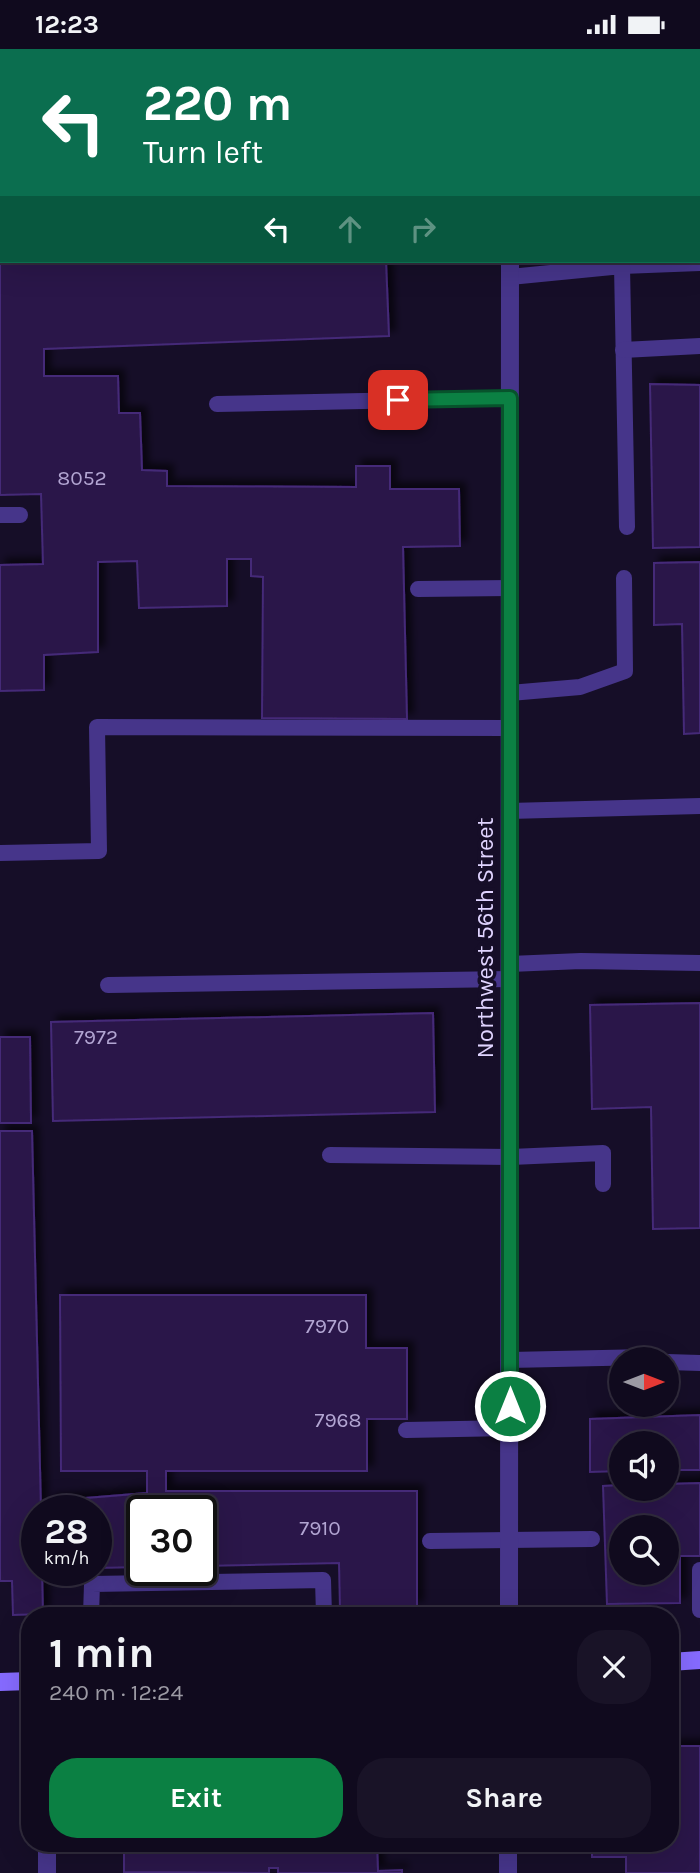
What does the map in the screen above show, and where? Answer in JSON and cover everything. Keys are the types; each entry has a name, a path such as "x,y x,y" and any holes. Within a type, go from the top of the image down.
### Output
{"main road":[{"path":"679,1661 700,1660"},
{"path":"0,1682 21,1681"}],"street":[{"name":"Northwest 56th Street","path":"509,1607 510,269"},
{"path":"47,1852 47,1873"},
{"path":"508,1852 508,1873"}],"lane":[{"path":"510,269 700,263"},
{"path":"622,266 627,527"},
{"path":"623,350 700,346"},
{"path":"217,404 510,398"},
{"path":"0,515 20,515"},
{"path":"510,693 579,687 625,671 624,578"},
{"path":"418,589 510,588"},
{"path":"0,853 99,851 97,727 510,728"},
{"path":"509,811 700,806"},
{"path":"108,985 510,972 580,961 700,963"},
{"path":"330,1155 511,1157 603,1153 603,1184"},
{"path":"510,1360 609,1358"},
{"path":"679,1362 700,1363"},
{"path":"406,1430 510,1428"},
{"path":"430,1541 592,1539"},
{"path":"700,1570 700,1610"},
{"path":"92,1607 92,1584 323,1580 324,1607"}],"building":[{"path":"0,263 386,263 389,336 44,349 44,376 118,376 119,413 140,413 142,470 167,471 167,486 356,487 356,466 390,466 390,489 459,489 460,546 403,547 407,719 262,718 263,577 251,576 251,559 227,559 227,606 139,608 137,561 98,562 98,652 44,655 44,690 0,691 0,565 43,564 41,494 0,495"},
{"path":"650,384 700,385 700,547 653,548"},
{"path":"700,562 700,733 684,734 682,624 654,625 654,563"},
{"path":"700,1003 700,1228 653,1229 651,1107 592,1109 590,1005"},
{"path":"433,1013 435,1112 53,1121 51,1022"},
{"path":"0,1037 30,1037 31,1123 0,1123"},
{"path":"0,1131 32,1131 41,1495 21,1495 21,1586 42,1586 43,1607 21,1607 21,1615 13,1615 12,1581 0,1581"},
{"path":"60,1295 366,1295 366,1348 407,1348 407,1419 367,1419 367,1471 166,1471 166,1491 417,1491 417,1607 340,1607 339,1563 217,1566 217,1495 126,1495 126,1567 112,1568 112,1496 147,1493 147,1471 61,1471"},
{"path":"700,1415 700,1470 679,1470 679,1431 609,1431 609,1471 590,1472 590,1419"},
{"path":"700,1483 700,1556 680,1556 680,1603 607,1604 603,1486 609,1486 609,1501 679,1501 679,1484"},
{"path":"679,1746 700,1746 700,1873 626,1873 626,1857 592,1857 592,1852 679,1852"},
{"path":"124,1852 377,1852 378,1871 402,1870 402,1873 278,1873 278,1868 269,1868 269,1873 124,1872"}],"route":[{"path":"398,400 510,398 510,1406"}]}
